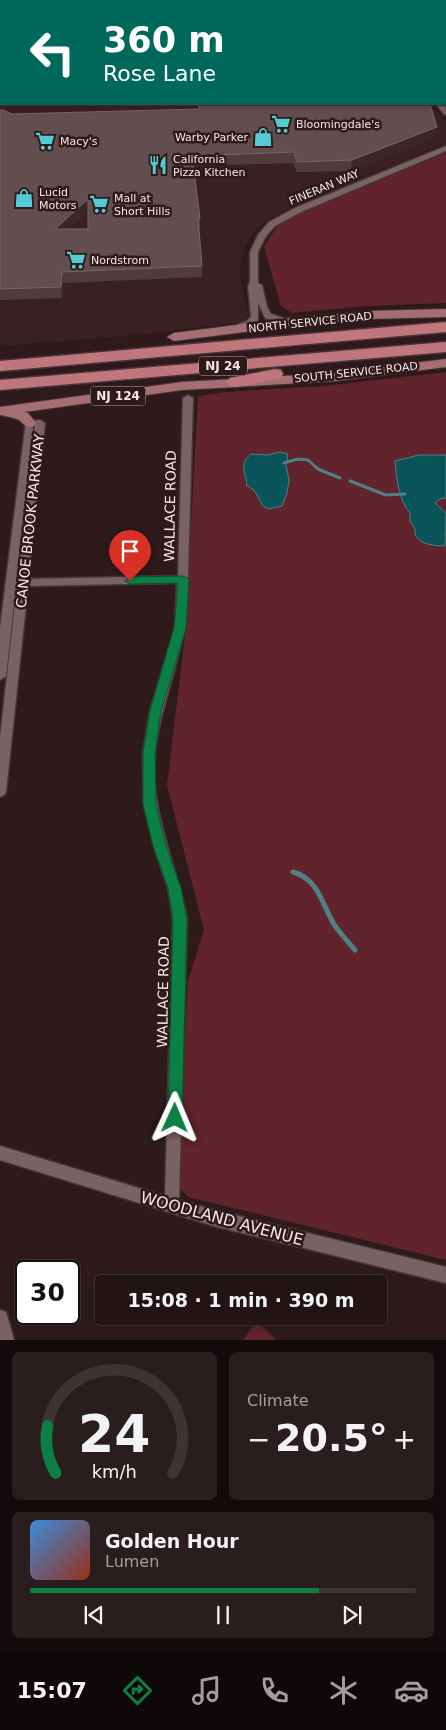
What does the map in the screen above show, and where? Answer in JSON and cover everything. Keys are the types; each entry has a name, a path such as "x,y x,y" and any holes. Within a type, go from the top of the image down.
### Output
{"highway":[{"path":"3,351 174,337 200,337 343,324 446,321"},
{"name":"NJ 24","path":"0,366 446,327"},
{"name":"NJ 24","path":"0,385 446,347"},
{"path":"236,382 261,376 446,354"},
{"path":"0,391 131,374"}],"main road":[{"name":"NORTH SERVICE ROAD","path":"174,337 291,322 446,313"},
{"name":"SOUTH SERVICE ROAD","path":"236,382 335,377 446,363"},
{"name":"NJ 124","path":"0,411 182,386 236,382"},
{"path":"0,411 15,412 34,423 60,404"}],"street":[{"name":"FINERAN WAY","path":"235,328 250,323 256,318 252,286 254,282 252,260 262,235 272,224 298,210 446,148"},
{"name":"FINERAN WAY","path":"254,282 259,286 263,307 268,316 291,322"},
{"name":"WALLACE ROAD","path":"169,1205 173,1197 180,919 174,888 160,846 150,804 149,753 156,711 180,628 188,398"},
{"name":"CANOE BROOK PARKWAY","path":"0,792 23,583 34,423"},
{"name":"CANOE BROOK PARKWAY","path":"0,676 34,423"},
{"path":"11,583 183,579"},
{"name":"WOODLAND AVENUE","path":"0,1153 169,1205 446,1275"},
{"path":"0,1318 6,1340"}],"shaded area":[{"path":"0,105 431,105 446,122 446,143 285,210 266,221 255,231 246,245 241,261 240,277 248,314 245,320 238,323 125,336 0,346"},
{"path":"446,153 446,303 367,306 292,313 281,306 264,247 276,228 293,216"},
{"path":"446,372 446,1260 188,1197 178,1186 188,981 204,930 167,785 185,636 198,396 226,392 324,386"},
{"path":"254,1325 261,1325 276,1340 243,1340"}],"water":[{"path":"279,452 288,454 286,465 289,480 287,493 282,506 269,509 263,506 254,490 246,485 244,464 251,454 268,455"},
{"path":"419,455 446,455 446,498 440,499 435,503 446,513 445,546 425,543 417,538 415,529 410,521 410,513 403,502 397,481 395,461"}],"building":[{"name":"Mall at Short Hills","path":"199,105 430,105 437,127 352,160 297,162 294,152 192,156 200,218 198,218 202,266 62,272 61,287 0,289 0,110 12,114 200,109","holes":["88,199 88,229 55,229"]}],"waterway":[{"path":"284,463 298,459 308,460 318,469 340,478"},
{"path":"350,481 386,495 405,494"},
{"path":"295,873 293,872 302,875 309,880 319,894 335,926 355,950"}],"place":[{"name":"Bloomingdale's","path":"281,124"},
{"name":"Warby Parker","path":"263,137"},
{"name":"Macy's","path":"45,141"},
{"name":"California Pizza Kitchen","path":"158,165"},
{"name":"Lucid Motors","path":"24,198"},
{"name":"Mall at Short Hills","path":"99,204"},
{"name":"Nordstrom","path":"76,260"}],"route":[{"path":"130,581 183,579 180,628 156,711 149,753 150,804 160,846 174,888 180,919 175,1118"}]}
